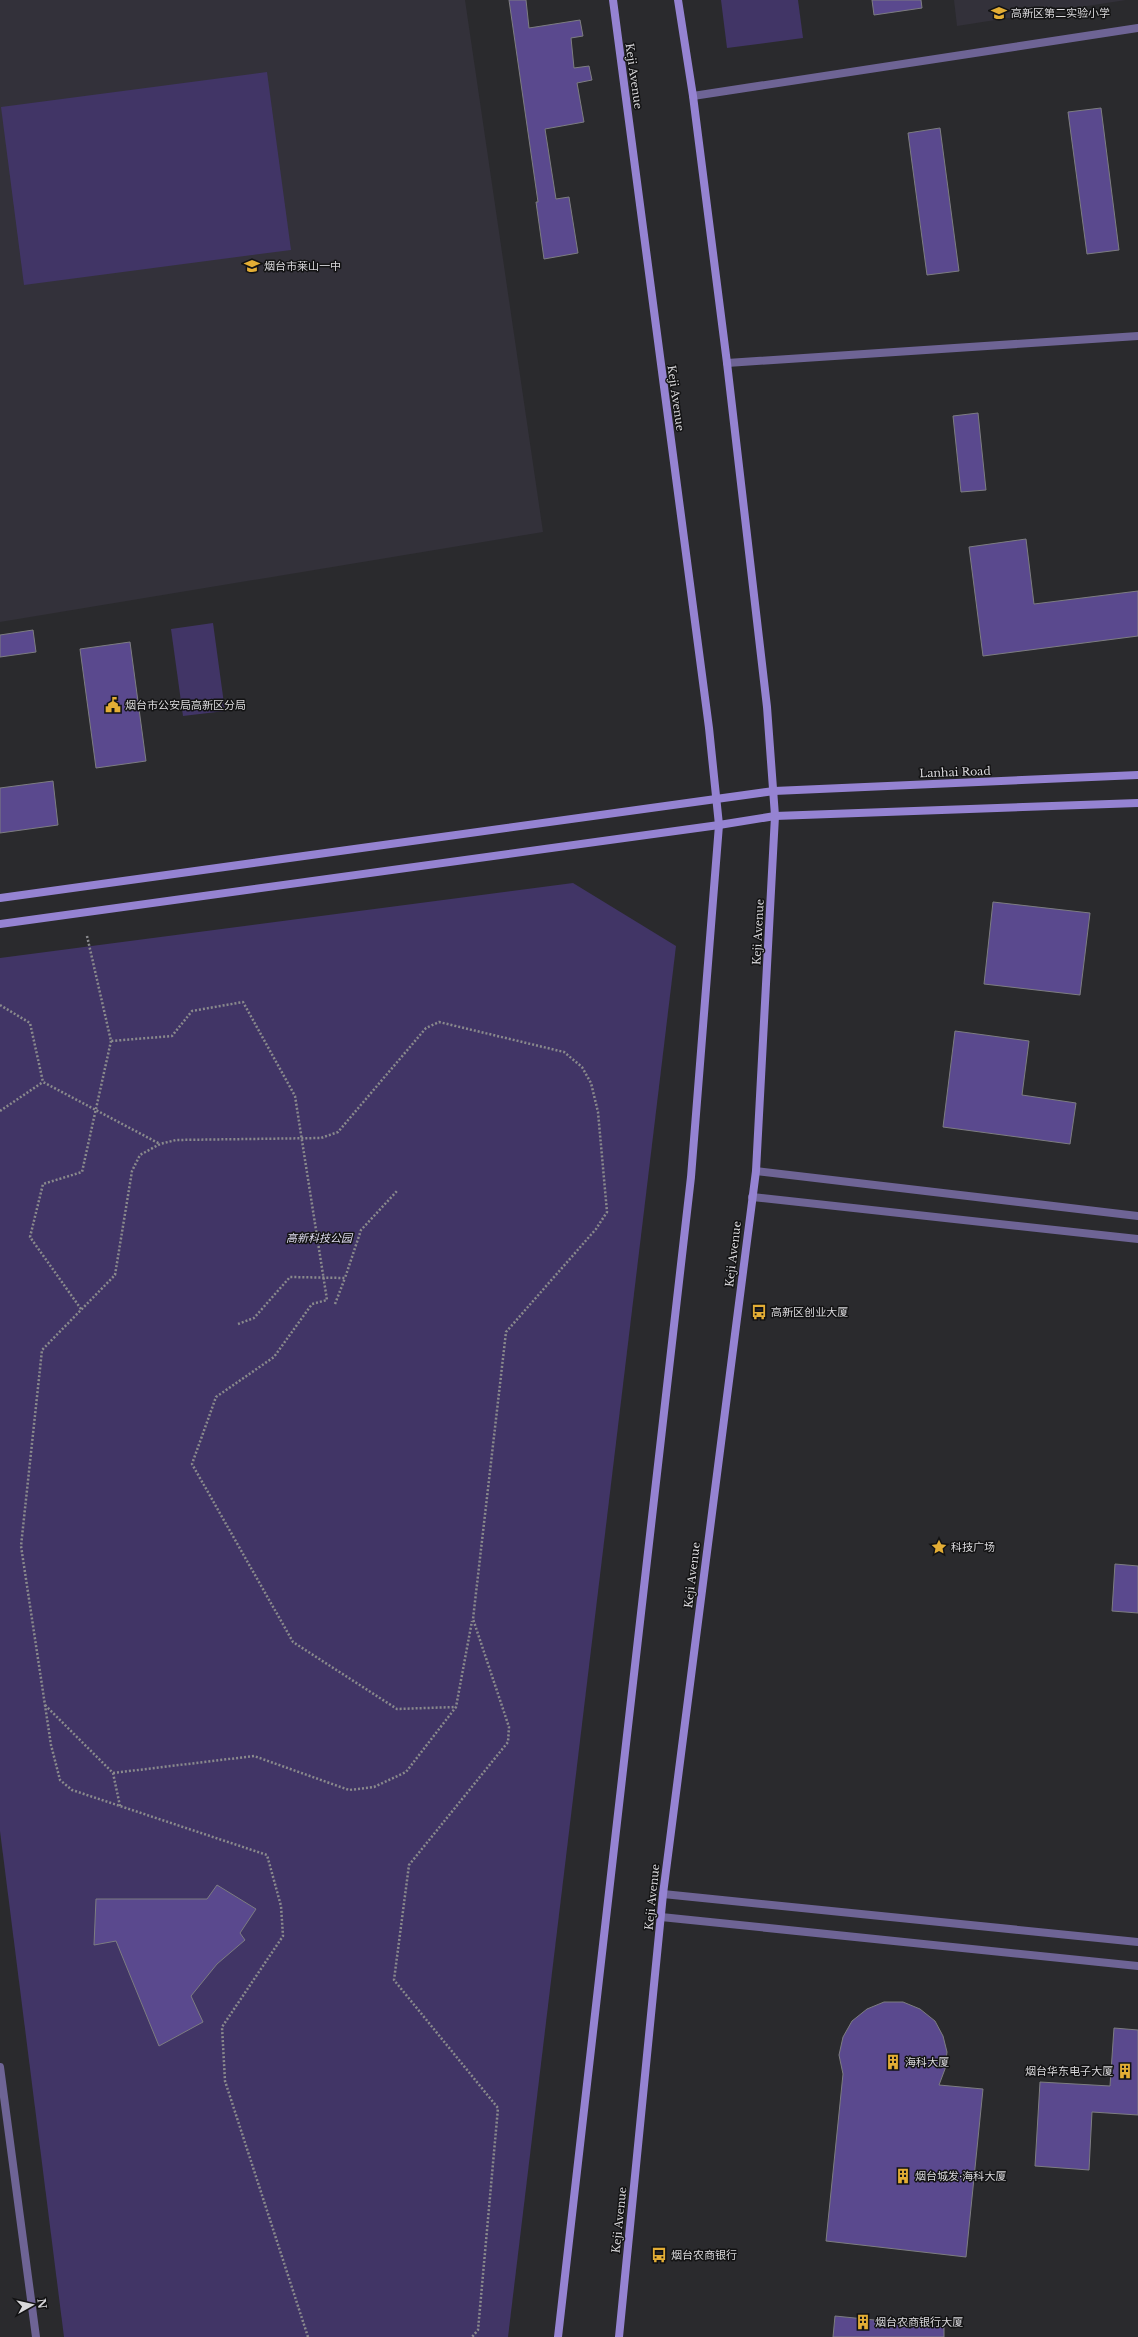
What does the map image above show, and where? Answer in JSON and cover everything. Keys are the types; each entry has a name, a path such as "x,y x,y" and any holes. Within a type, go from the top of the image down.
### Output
{"main road":[{"name":"Keji Avenue","path":"613,0 708,720 719,825"},
{"path":"678,0 727,363 767,707 774,791"},
{"name":"Lanhai Road","path":"0,898 774,791 1138,775"},
{"name":"Keji Avenue","path":"619,2337 663,1894 756,1171 775,816 774,791"},
{"path":"0,924 775,816 1138,803"},
{"path":"558,2337 691,1177 719,825"}],"street":[{"path":"692,96 1138,28"},
{"path":"727,363 1138,336"},
{"path":"756,1171 1138,1216"},
{"path":"752,1197 1138,1239"},
{"path":"663,1894 1138,1942"},
{"path":"661,1917 1138,1966"},
{"path":"0,2067 36,2337"}],"path":[{"path":"81,1309 30,1237 43,1184 82,1172 111,1041 87,936"},
{"path":"111,1041 172,1036 192,1012 243,1002 295,1096 327,1300 312,1304 274,1357 216,1397 192,1464 293,1642 397,1709 456,1707"},
{"path":"0,1005 30,1023 43,1082"},
{"path":"112,1773 254,1756 349,1790 374,1787 406,1772 456,1707 473,1619 506,1332 596,1229 607,1212 598,1112 591,1083 582,1067 564,1052 439,1022 426,1028 338,1132 321,1138 176,1140 160,1144 140,1155 132,1171 115,1274 42,1350 21,1546 51,1745 60,1780 72,1790 267,1855 281,1906 283,1936 222,2027 225,2081 308,2337"},
{"path":"43,1082 160,1144"},
{"path":"0,1111 43,1082"},
{"path":"335,1304 361,1230 397,1191"},
{"path":"238,1324 254,1318 290,1277 345,1278"},
{"path":"472,2337 478,2330 498,2108 394,1980 409,1865 508,1742 509,1727 473,1619"},
{"path":"45,1705 112,1773 120,1806"}],"shaded area":[{"name":"烟台市莱山一中","path":"0,0 465,0 543,532 0,622"},
{"name":"高新区第二实验小学","path":"954,0 1126,0 957,26"}],"green space":[{"path":"721,0 798,0 803,38 727,48"},
{"path":"267,72 291,250 24,285 1,107"},
{"path":"213,623 225,711 183,716 171,629"},
{"name":"高新科技公园","path":"573,883 676,946 508,2337 64,2337 0,1831 0,958"}],"building":[{"path":"509,0 526,0 529,28 580,20 583,36 571,38 574,68 589,66 592,80 577,83 584,122 545,129 556,199 569,197 578,253 544,259 536,202 538,202"},
{"path":"872,0 921,0 922,8 874,15"},
{"path":"1101,108 1119,250 1087,254 1068,112"},
{"path":"940,128 959,271 927,275 908,133"},
{"path":"978,413 986,490 961,492 953,416"},
{"path":"1026,539 1034,604 1138,591 1138,636 983,656 969,547"},
{"path":"33,630 36,652 0,657 0,635"},
{"name":"烟台市公安局高新区分局","path":"130,642 146,761 96,768 80,649"},
{"path":"53,781 58,825 0,833 0,788"},
{"path":"993,902 1090,913 1080,995 984,984"},
{"path":"955,1031 1029,1041 1022,1095 1076,1103 1070,1144 943,1127"},
{"path":"1115,1564 1138,1566 1138,1613 1112,1611"},
{"path":"217,1885 256,1909 240,1933 245,1940 217,1964 191,1996 203,2022 159,2046 116,1941 94,1945 96,1899 207,1899"},
{"name":"烟台城发·海科大厦","path":"884,2002 903,2002 920,2009 935,2021 943,2036 947,2052 945,2069 939,2085 983,2089 966,2257 826,2241 843,2074 839,2055 843,2037 852,2021 867,2009"},
{"path":"1114,2028 1138,2030 1138,2115 1092,2112 1089,2170 1035,2166 1040,2082 1110,2086"},
{"name":"烟台农商银行大厦","path":"835,2316 944,2327 944,2337 833,2337"}],"place":[{"name":"高新区第二实验小学","path":"999,13"},
{"name":"烟台市莱山一中","path":"252,266"},
{"name":"烟台市公安局高新区分局","path":"113,705"},
{"name":"高新区创业大厦","path":"759,1312"},
{"name":"科技广场","path":"939,1547"},
{"name":"海科大厦","path":"893,2062"},
{"name":"烟台华东电子大厦","path":"1125,2071"},
{"name":"烟台城发·海科大厦","path":"903,2176"},
{"name":"烟台农商银行","path":"659,2255"},
{"name":"烟台农商银行大厦","path":"863,2322"}]}
